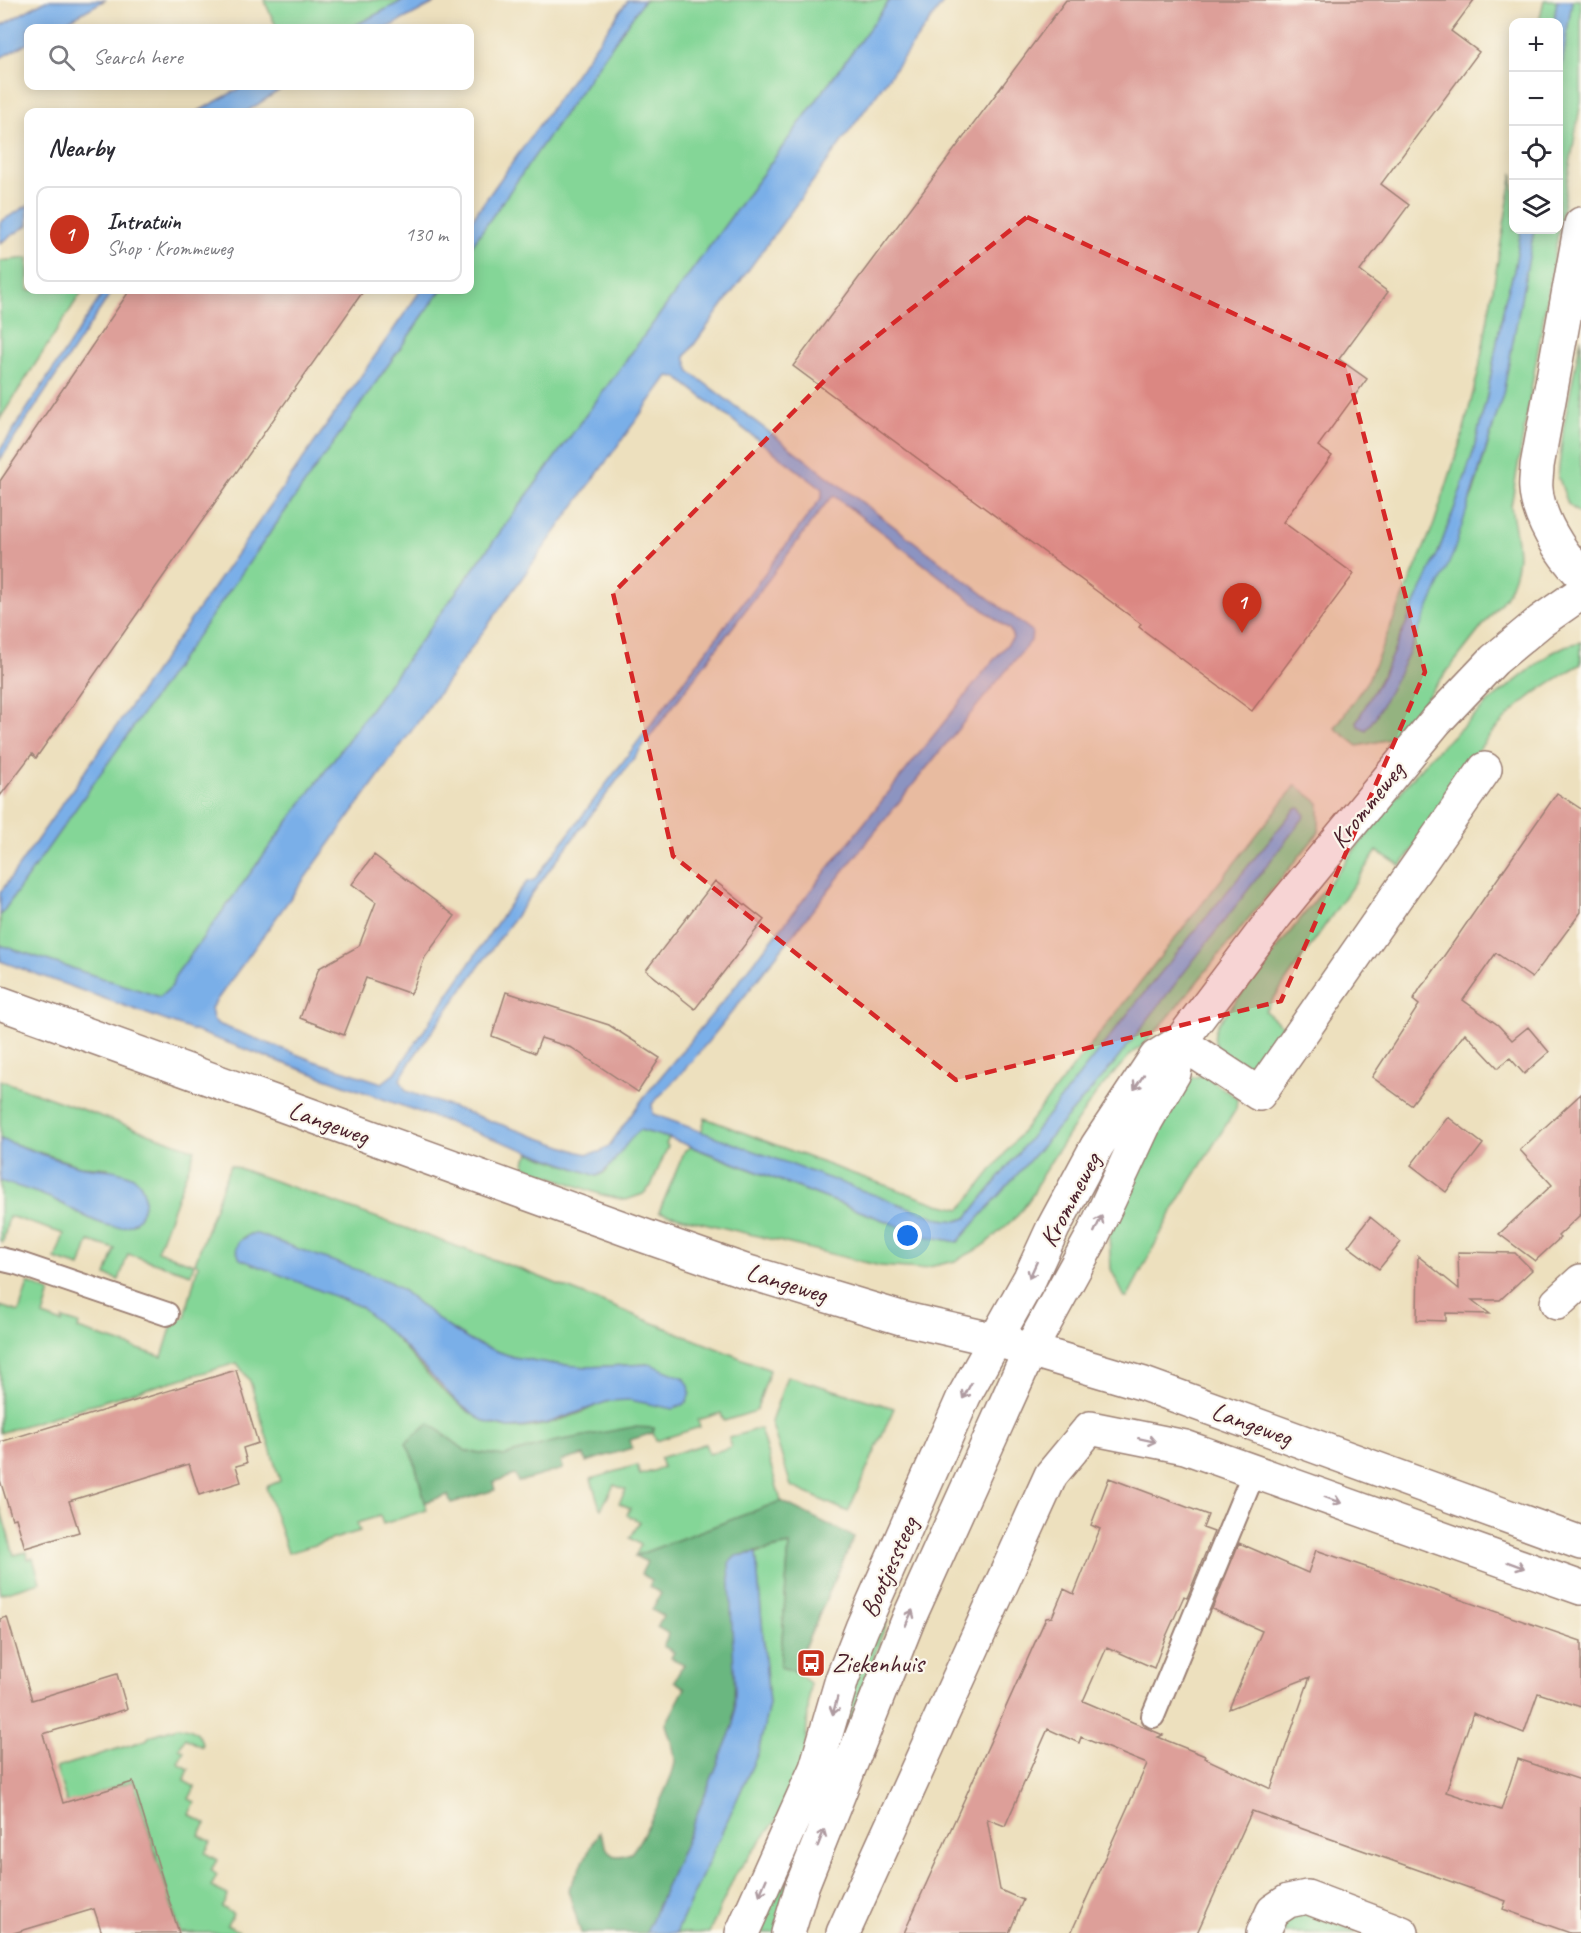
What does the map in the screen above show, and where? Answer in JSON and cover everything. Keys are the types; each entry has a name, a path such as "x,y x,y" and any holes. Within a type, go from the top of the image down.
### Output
{"street":[{"path":"1581,224 1537,466 1536,490 1546,524 1569,561 1581,574"},
{"name":"Krommeweg","path":"996,1340 1097,1146 1156,1057 1180,1042 1276,915 1436,721 1494,660 1541,621 1581,593"},
{"path":"1180,1042 1259,1094 1485,769"},
{"name":"Langeweg","path":"0,1003 673,1246 901,1318 996,1340 1141,1383 1581,1543"},
{"name":"Krommeweg","path":"1030,1350 1091,1239 1146,1121 1174,1073 1180,1042"},
{"path":"1557,1303 1581,1281"},
{"name":"Bootjessteeg","path":"742,1933 816,1768 843,1679 862,1628 964,1396 996,1340"},
{"name":"Bootjessteeg","path":"788,1933 802,1886 892,1659 1030,1350"},
{"name":"Langeweg","path":"843,1933 1051,1475 1090,1428 1185,1447 1581,1588"},
{"path":"1263,1933 1273,1911 1288,1901 1307,1897 1384,1930"}],"lane":[{"path":"0,1260 17,1263 167,1314"},
{"path":"1153,1716 1254,1472"}],"highlighted area":[{"path":"1027,217 1346,366 1425,672 1281,1001 956,1080 673,856 613,593 838,367"}],"green space":[{"path":"264,0 404,0 358,24 275,24"},
{"path":"644,0 890,0 175,976 172,986 160,997 0,945 0,916 438,294 474,294 474,242"},
{"path":"1544,0 1557,0 1555,18 1540,18"},
{"path":"1572,0 1581,0 1581,101 1563,205 1563,72"},
{"path":"1509,196 1509,234 1520,234 1473,453 1438,553 1383,675 1357,721 1359,726 1473,494 1503,394 1533,234 1558,234 1511,506 1518,552 1518,562 1512,583 1506,596 1395,738 1358,746 1335,728 1368,680 1434,524 1462,437 1479,369"},
{"path":"24,258 24,294 80,294 0,419 0,261"},
{"path":"1581,338 1581,515 1568,504 1558,476 1564,424"},
{"path":"1581,642 1581,664 1532,695 1491,734 1401,866 1377,851 1265,1011 1287,1030 1271,1053 1258,1065 1250,1066 1217,1047 1214,1036 1218,1024 1429,758 1490,701 1550,654 1565,646"},
{"path":"1296,785 1319,803 1319,832 1166,1020 1098,1091 1018,1215 982,1247 955,1261 920,1269 880,1266 659,1212 685,1150 691,1147 925,1236 958,1242 1111,1067 1304,816 1299,808 1294,810 1141,997 967,1218 957,1221 940,1219 701,1133 705,1118 938,1204 961,1209"},
{"path":"1203,1075 1237,1098 1236,1109 1174,1208 1125,1298 1111,1269 1109,1236 1180,1081"},
{"path":"0,1080 195,1150 157,1251 194,1264 191,1274 128,1254 119,1280 106,1275 115,1249 89,1241 80,1267 55,1259 64,1234 9,1216 3,1242 0,1241 0,1181 44,1195 94,1221 114,1226 135,1223 108,1168 80,1166 0,1139"},
{"path":"640,1130 669,1138 666,1144 668,1146 651,1186 643,1194 626,1200 602,1195 525,1167 526,1158 530,1153 597,1176 606,1172 622,1147"},
{"path":"230,1165 525,1271 770,1370 756,1411 724,1421 721,1413 698,1420 700,1427 656,1441 654,1429 552,1442 504,1456 466,1451 429,1423 406,1443 414,1460 427,1510 383,1524 380,1516 357,1523 360,1531 288,1553 266,1487 280,1481 250,1381 237,1363 0,1433 0,1306 19,1312 28,1283 50,1292 43,1316 62,1323 63,1319 79,1324 78,1329 162,1357 173,1322 185,1317 198,1265 195,1263","holes":["250,1234 402,1290 445,1325 472,1342 513,1357 587,1367 650,1364 673,1409 642,1402 618,1400 602,1403 555,1422 536,1426 509,1428 488,1422 468,1411 449,1395 378,1320 360,1306 242,1238"]},
{"path":"787,1376 894,1408 848,1512 791,1486 771,1422"},
{"path":"429,1423 466,1451 504,1456 552,1442 633,1427 654,1428 653,1433 630,1440 632,1448 586,1462 584,1455 561,1461 563,1469 518,1482 515,1475 493,1482 495,1490 451,1503 448,1495 425,1502 414,1460 406,1443"},
{"path":"760,1428 781,1501 635,1556 641,1545 630,1538 640,1522 627,1515 630,1508 619,1503 626,1490 614,1485 601,1509 591,1479 637,1465 640,1475 663,1468 660,1458 705,1444 709,1454 731,1447 729,1438"},
{"path":"781,1501 854,1537 794,1671 780,1667 789,1545 736,1556 734,1724 686,1841 646,1933 581,1933 568,1890 599,1832 612,1855 623,1856 631,1853 657,1808 675,1761 666,1724 685,1688 674,1681 684,1664 671,1658 674,1652 663,1646 669,1634 657,1627 663,1616 652,1610 661,1593 649,1587 652,1580 641,1574 647,1562 635,1556"},
{"path":"0,1507 14,1555 27,1552 28,1559 33,1558 40,1582 0,1594"},
{"path":"789,1545 780,1666 794,1671 810,1683 805,1754 781,1814 735,1875 709,1933 676,1933 758,1753 769,1704 756,1553"},
{"path":"878,1617 887,1621 777,1933 754,1933"},
{"path":"178,1727 195,1732 202,1742 202,1747 185,1738 179,1748 184,1751 178,1763 189,1769 184,1781 195,1787 189,1799 195,1802 189,1814 206,1824 199,1835 211,1842 205,1853 217,1860 211,1870 217,1875 211,1887 228,1895 222,1907 233,1914 227,1925 239,1931 238,1933 180,1933 133,1781 67,1803 56,1768 146,1740 150,1736"},
{"path":"1285,1906 1356,1931 1355,1933 1274,1933"}],"water":[{"path":"46,0 105,0 62,24 24,24 24,45 0,58 0,26"},
{"path":"404,0 440,0 395,24 358,24"},
{"path":"628,0 644,0 474,242 474,216"},
{"path":"890,0 945,0 685,357 690,372 1032,631 1031,641 910,788 707,1044 652,1104 653,1114 940,1219 957,1221 967,1218 1141,997 1294,810 1299,808 1302,810 1305,816 1111,1067 958,1242 925,1236 669,1138 640,1130 609,1167 597,1176 0,961 0,945 160,997 172,986 175,976","holes":["668,376 676,377 822,489 822,497 534,880 527,882 516,895 395,1073 382,1083 314,1061 218,1024 213,1019 211,1008","834,496 1010,630 1013,638 644,1097 609,1146 600,1152 588,1154 579,1152 406,1091 400,1079 412,1059 547,873 827,502"]},
{"path":"1557,0 1572,0 1563,59 1563,18 1555,18"},
{"path":"237,90 280,90 252,108 204,108"},
{"path":"24,207 24,228 0,243 0,222"},
{"path":"1520,234 1533,234 1503,394 1453,554 1402,667 1366,730 1358,726 1357,721 1383,675 1438,553 1473,453 1487,396 1505,300 1514,271"},
{"path":"102,294 110,294 0,460 0,450"},
{"path":"418,294 438,294 0,916 0,893"},
{"path":"0,1139 69,1163 106,1169 133,1177 143,1190 142,1212 131,1224 121,1227 110,1226 99,1223 36,1192 0,1181"},
{"path":"250,1234 257,1234 388,1281 445,1325 472,1342 513,1357 588,1367 650,1364 684,1378 689,1385 690,1393 687,1401 673,1409 630,1400 609,1401 548,1423 509,1428 488,1423 456,1401 397,1339 359,1306 240,1259 236,1249 238,1242"},
{"path":"756,1553 769,1704 758,1753 676,1933 646,1933 734,1724 735,1691 729,1563 736,1556"}],"building":[{"path":"1066,0 1474,0 1451,31 1479,52 1381,184 1409,205 1360,271 1388,292 1339,359 1367,379 1318,446 1332,456 1283,522 1354,574 1252,711 1139,627 1141,624 793,366"},
{"path":"127,294 361,294 36,758 32,754 0,796 0,481"},
{"path":"1557,793 1581,809 1581,912 1532,978 1496,953 1463,1000 1498,1025 1512,1040 1528,1027 1549,1052 1524,1074 1510,1058 1498,1068 1465,1033 1411,1105 1372,1077 1419,1005 1413,1000 1421,987"},
{"path":"374,855 455,916 425,957 411,994 366,978 344,1035 300,1018 319,968 359,946 376,902 352,884"},
{"path":"715,881 764,920 695,1009 646,970"},
{"path":"506,992 609,1025 660,1058 638,1092 572,1048 541,1038 535,1053 492,1036"},
{"path":"1581,1094 1581,1216 1535,1261 1499,1234 1552,1185 1520,1150"},
{"path":"1448,1117 1483,1144 1446,1192 1411,1165"},
{"path":"1370,1217 1401,1242 1379,1269 1348,1246"},
{"path":"1458,1252 1515,1253 1532,1270 1500,1300 1472,1300 1490,1314 1446,1313 1446,1321 1417,1320 1418,1256 1459,1289"},
{"path":"236,1370 258,1443 243,1448 247,1463 236,1466 241,1482 199,1495 189,1464 69,1501 79,1532 25,1548 16,1518 12,1519 0,1480 0,1442"},
{"path":"1109,1478 1208,1515 1203,1528 1214,1532 1187,1598 1184,1596 1154,1668 1107,1647 1083,1701 1163,1735 1158,1737 1205,1756 1204,1758 1271,1789 1310,1677 1229,1709 1262,1631 1212,1609 1239,1543 1308,1573 1316,1550 1581,1641 1581,1707 1538,1693 1524,1733 1473,1713 1446,1792 1501,1810 1518,1759 1581,1780 1581,1933 1570,1933 1503,1909 1506,1901 1252,1811 1197,1933 1071,1933 1147,1764 1081,1737 1079,1743 1048,1729 1005,1826 987,1819 1000,1890 1023,1900 1009,1933 904,1933 1046,1618 1052,1617 1064,1589 1074,1594 1100,1529 1091,1525"},
{"path":"7,1617 32,1700 117,1674 127,1709 43,1734 63,1803 133,1782 179,1933 102,1933 94,1909 14,1933 0,1933 0,1619"}],"place":[{"name":"Intratuin","path":"1242,633"},
{"name":"Ziekenhuis","path":"811,1663"}]}
